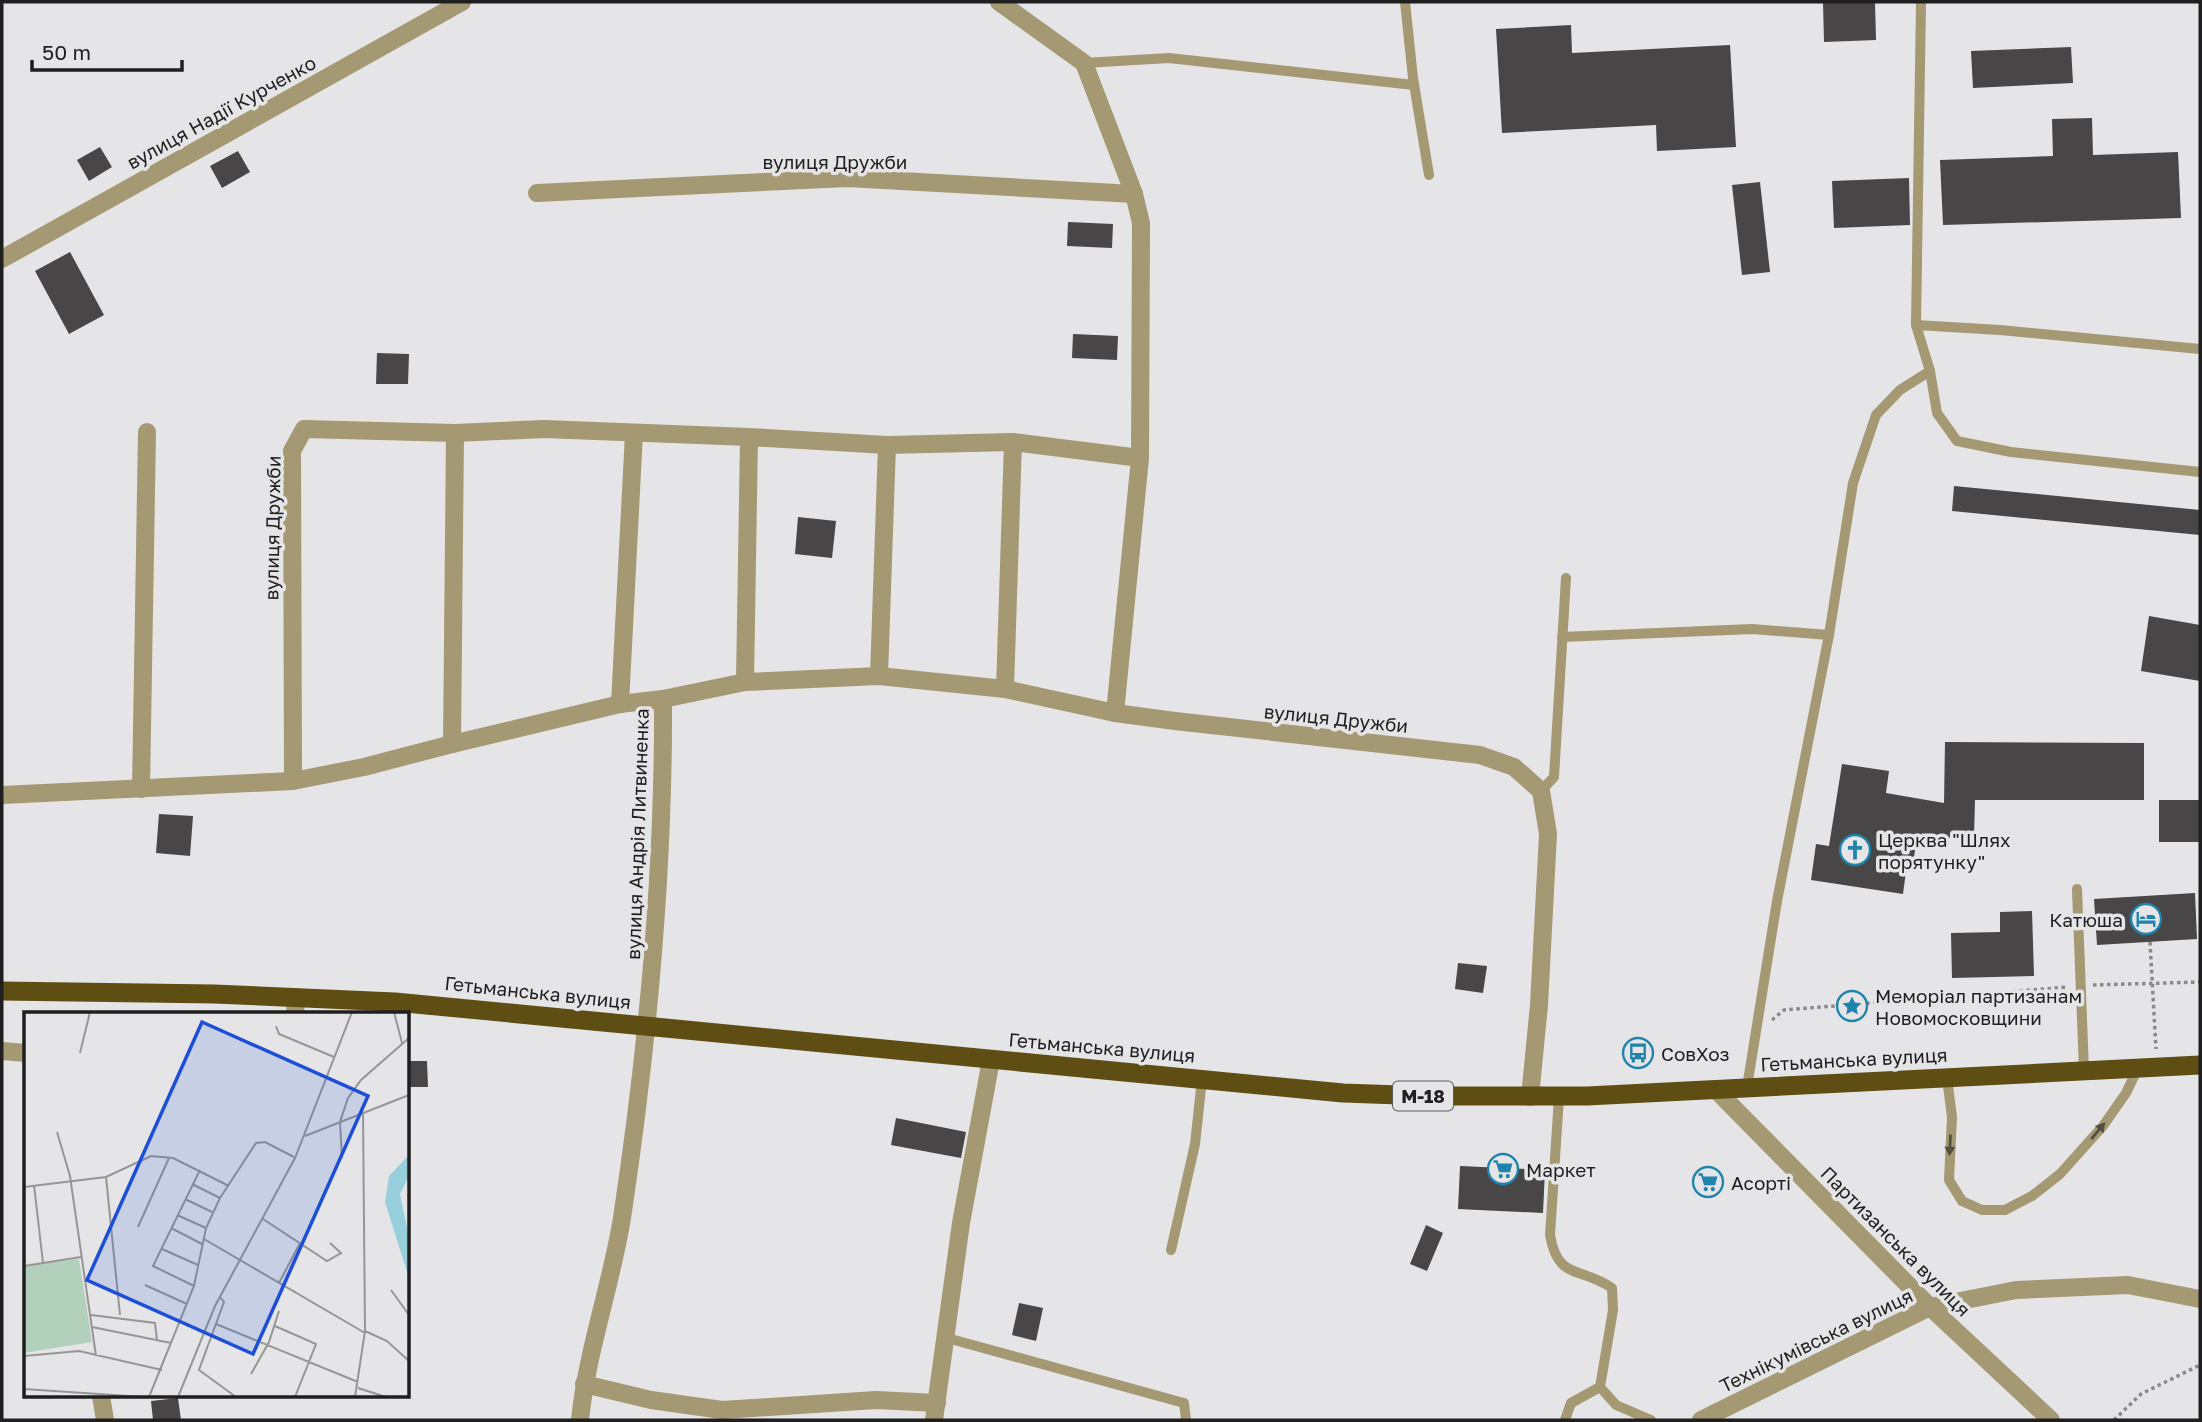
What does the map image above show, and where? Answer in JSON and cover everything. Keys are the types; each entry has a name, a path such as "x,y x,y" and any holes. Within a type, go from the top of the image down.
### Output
{"highway":[{"name":"Гетьманська вулиця","path":"2,992 214,994 295,1006 395,1002 1343,1093 1559,1097 2200,1065"}],"street":[{"name":"вулиця Надії Курченко","path":"2,259 462,2"},
{"path":"999,2 1084,63 1134,194 1141,223 1140,458 1115,713"},
{"name":"вулиця Дружби","path":"537,193 847,178 1134,194"},
{"name":"вулиця Дружби","path":"293,781 292,451 304,429 455,433 544,429 887,445 1013,442 1140,458"},
{"path":"141,789 147,432"},
{"path":"452,744 455,433"},
{"path":"620,704 634,433"},
{"path":"745,682 749,437"},
{"path":"1005,689 1013,442"},
{"path":"879,676 887,445"},
{"name":"вулиця Дружби","path":"2,795 293,781 364,767 620,704 663,699 745,682 879,676 1005,689 1115,713 1480,755 1514,767 1541,791"},
{"name":"вулиця Андрія Литвиненка","path":"580,1420 584,1384 621,1221 648,1026 658,914 664,770 663,699"},
{"path":"1530,1097 1539,1005 1548,834 1541,791"},
{"path":"2,1051 24,1053"},
{"path":"584,1384 651,1400 722,1410 876,1400 936,1412 961,1223 991,1060"},
{"name":"Партизанська вулиця","path":"1714,1089 1930,1307 2051,1420"},
{"name":"Технікумівська вулиця","path":"1701,1420 1930,1307 2016,1290 2128,1285 2200,1299"},
{"path":"101,1398 104,1420"}],"lane":[{"path":"1405,2 1414,85 1429,175"},
{"path":"1921,2 1916,325 1930,371 1937,414 1957,441 2011,452 2200,472"},
{"path":"1084,63 1169,58 1414,85"},
{"path":"1916,325 2200,349"},
{"path":"1747,1087 1777,901 1829,635 1853,483 1876,415 1900,390 1930,371"},
{"path":"1541,791 1553,777 1566,578"},
{"path":"1562,637 1752,629 1829,635"},
{"path":"2077,889 2084,1071"},
{"path":"1947,1078 1952,1117 1949,1180 1962,1201 1982,1210 2006,1210 2032,1196 2060,1174 2103,1126 2148,1067"},
{"path":"1171,1250 1195,1144 1202,1079"},
{"path":"1559,1097 1550,1234 1553,1254 1562,1265 1603,1281 1612,1288 1613,1310 1600,1387"},
{"path":"947,1338 1184,1403 1186,1420"},
{"path":"1565,1420 1571,1403 1600,1387"},
{"path":"1600,1387 1616,1405 1651,1420"}],"path":[{"path":"2148,1067 2152,983 2150,942"},
{"path":"1755,1034 1784,1010 2079,986 2200,982"},
{"path":"2114,1420 2141,1394 2200,1365"}],"building":[{"path":"1823,2 1875,2 1876,40 1824,42"},
{"path":"1571,25 1572,53 1730,45 1736,147 1657,151 1656,125 1502,133 1496,29"},
{"path":"2071,47 2073,83 1973,88 1971,51"},
{"path":"2092,118 2093,155 2178,152 2181,218 1943,225 1940,160 2053,156 2052,119"},
{"path":"100,147 112,167 89,181 77,160"},
{"path":"238,151 250,172 222,188 210,166"},
{"path":"1909,178 1910,225 1834,228 1832,181"},
{"path":"1760,182 1770,272 1742,275 1732,185"},
{"path":"1068,222 1113,224 1112,248 1067,246"},
{"path":"70,252 104,315 69,334 35,271"},
{"path":"1073,334 1118,336 1117,360 1072,358"},
{"path":"377,353 409,354 408,384 376,384"},
{"path":"1954,486 2200,510 2200,535 1952,511"},
{"path":"798,517 836,521 832,558 795,554"},
{"path":"2149,616 2200,625 2200,681 2141,671"},
{"path":"1945,742 2144,743 2144,800 1975,800 1974,838 1917,837 1914,857 1908,856 1903,894 1811,880 1816,844 1829,846 1842,764 1889,771 1886,793 1944,803"},
{"path":"2159,800 2200,800 2200,842 2159,842"},
{"path":"159,814 193,816 190,856 156,853"},
{"name":"Катюша","path":"2195,893 2197,939 2097,945 2094,899"},
{"path":"2032,911 2034,976 1952,978 1951,933 2000,932 2000,912"},
{"path":"1458,963 1487,966 1483,993 1455,989"},
{"path":"410,1061 427,1061 428,1087 410,1087"},
{"path":"896,1118 966,1132 961,1158 891,1145"},
{"path":"1460,1166 1545,1170 1543,1213 1458,1209"},
{"path":"1426,1225 1443,1233 1427,1271 1410,1264"},
{"path":"1019,1303 1043,1308 1036,1341 1012,1335"},
{"path":"178,1398 181,1420 153,1420 151,1401"}],"place":[{"name":"Церква \"Шлях порятунку\"","path":"1855,850"},
{"name":"Катюша","path":"2146,919"},
{"name":"Меморіал партизанам Новомосковщини","path":"1852,1006"},
{"name":"СовХоз","path":"1638,1053"},
{"name":"Маркет","path":"1503,1169"},
{"name":"Асорті","path":"1708,1182"}]}
